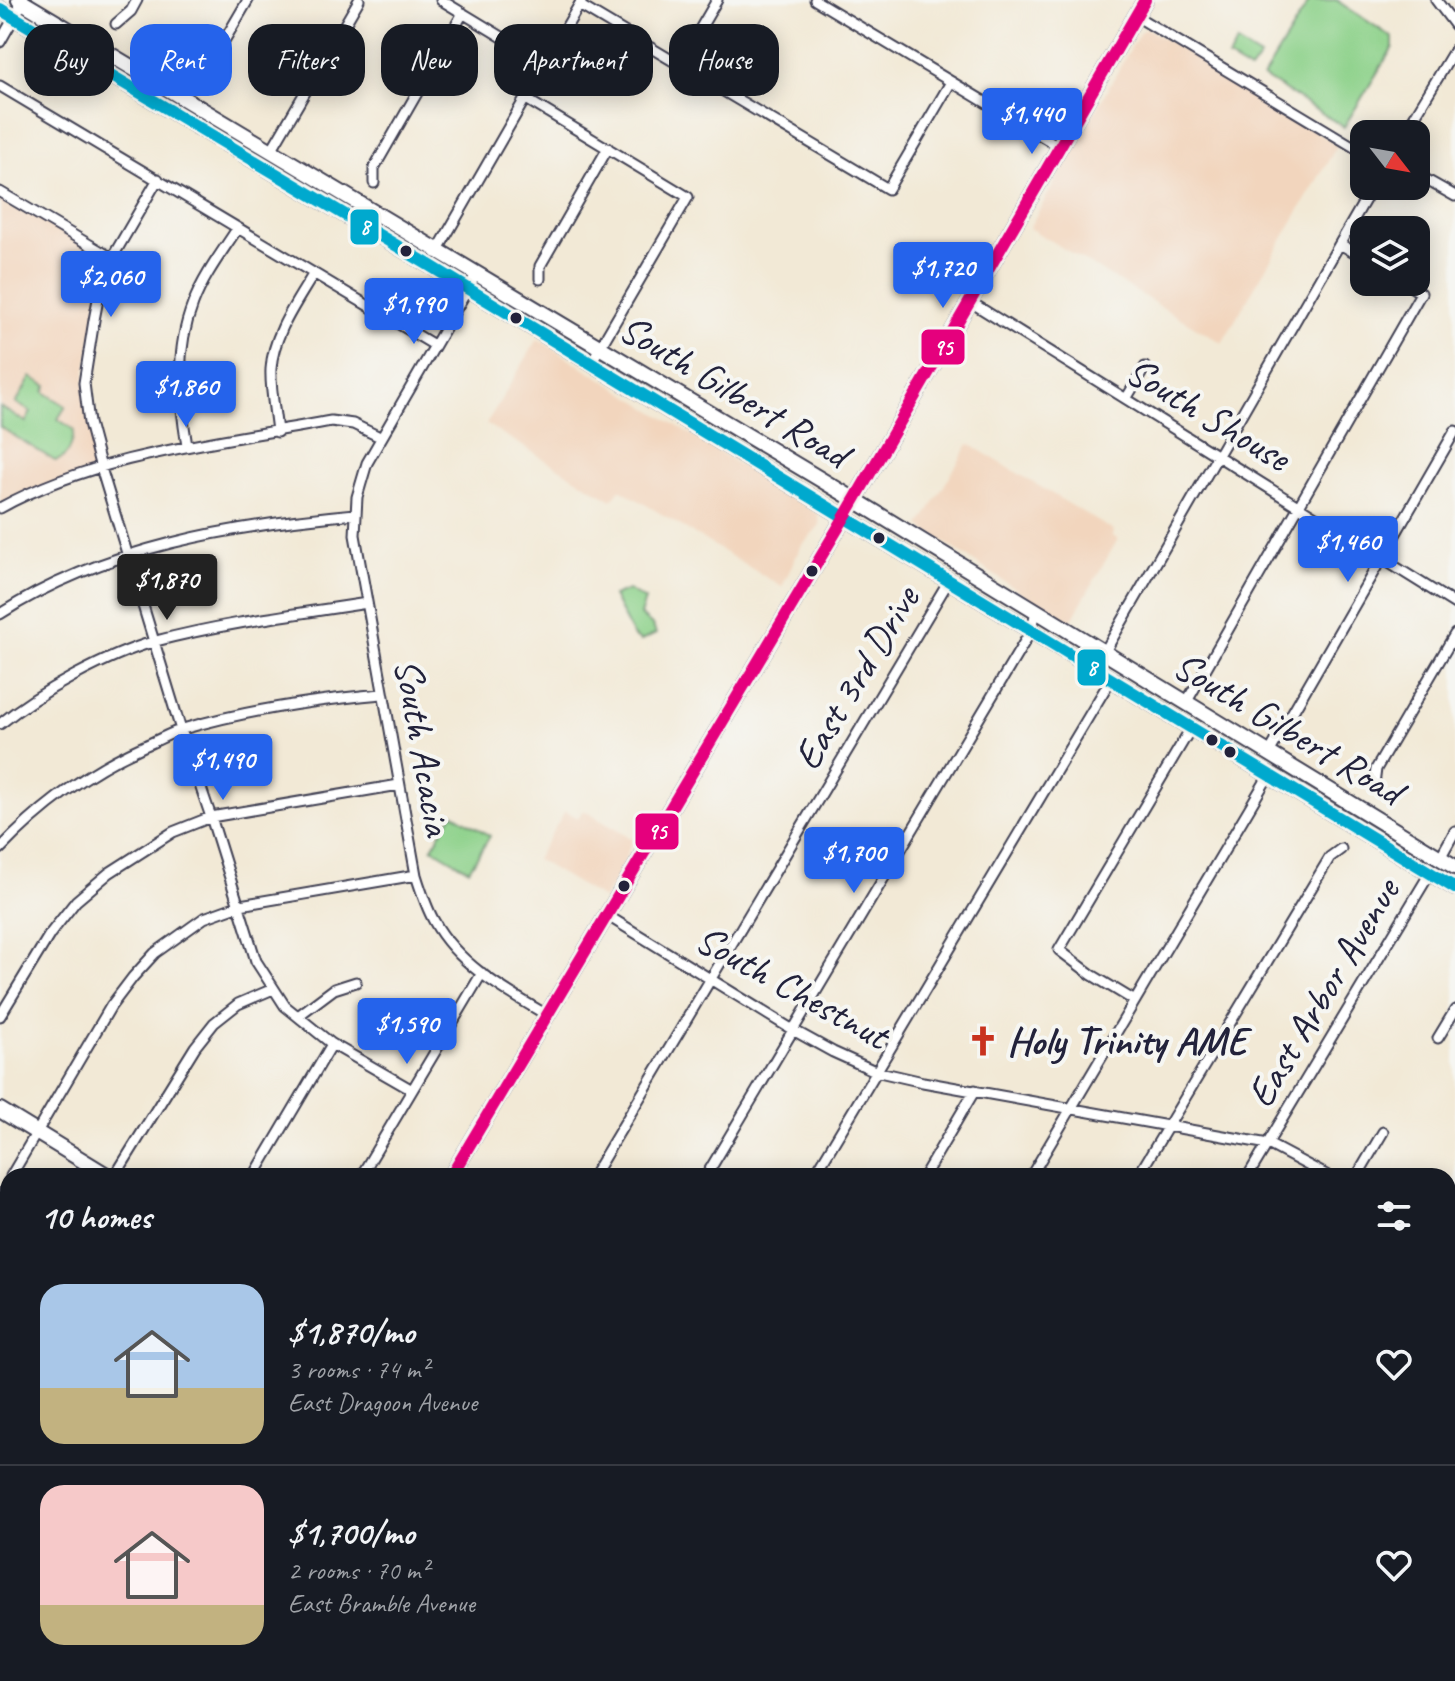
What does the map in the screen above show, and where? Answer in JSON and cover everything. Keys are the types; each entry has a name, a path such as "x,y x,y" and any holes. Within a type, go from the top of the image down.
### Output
{"main road":[{"path":"456,1168 855,500 1145,0"},
{"name":"South Gilbert Road","path":"20,6 467,289 1455,888"},
{"name":"South Gilbert Road","path":"0,9 20,6 272,149 855,500 1455,867"},
{"path":"619,381 652,390 661,385"},
{"path":"671,413 681,408 712,425 735,429"},
{"path":"0,1110 95,1168"}],"street":[{"path":"116,24 131,11 137,0"},
{"path":"232,27 248,0"},
{"path":"272,149 359,0"},
{"path":"441,0 494,32"},
{"path":"703,24 717,0"},
{"path":"815,0 1060,147"},
{"path":"1436,0 1454,22"},
{"path":"568,24 581,2 669,59"},
{"path":"0,42 20,6"},
{"path":"374,183 374,168 463,13"},
{"path":"1136,16 1350,145"},
{"path":"1412,120 1455,49"},
{"path":"731,96 888,189 951,82"},
{"path":"0,86 434,345"},
{"path":"429,265 528,96"},
{"path":"526,99 688,197 591,363"},
{"path":"540,279 540,266 608,148"},
{"path":"158,179 112,258 100,289 87,352 84,383 89,423 101,468 256,961 285,1006 332,1044 412,1090"},
{"path":"1430,182 1455,196"},
{"path":"0,192 112,258"},
{"path":"1104,653 1365,200"},
{"path":"187,446 180,403 183,340 193,303 237,229"},
{"path":"1340,244 1350,250"},
{"path":"277,432 271,369 275,346 286,320 314,273"},
{"name":"South Acacia","path":"477,273 380,437 362,476 355,514 355,535 416,875 434,922 465,960 547,1015"},
{"path":"1186,703 1419,296"},
{"name":"South Shouse","path":"969,301 1455,604"},
{"path":"1126,399 1145,367"},
{"path":"0,508 23,496 101,468 187,446 331,421 353,424 380,437"},
{"path":"1269,753 1455,431"},
{"path":"0,614 126,554 216,534 315,517 355,514"},
{"name":"East 3rd Drive","path":"598,1168 948,582"},
{"path":"0,724 58,686 98,665 154,642 367,603"},
{"path":"711,1168 1031,631 1036,612"},
{"path":"1374,785 1376,769 1455,634"},
{"path":"819,1168 1111,679"},
{"path":"0,849 46,804 83,777 181,730 242,715 382,694"},
{"path":"1135,1001 1059,950 1191,728"},
{"path":"1036,1168 1269,775"},
{"path":"0,1016 50,934 76,901 137,853 173,832 211,817 399,785"},
{"path":"1440,858 1455,831"},
{"path":"1143,1168 1330,857 1341,849"},
{"name":"East Arbor Avenue","path":"1253,1168 1430,873"},
{"path":"16,1168 111,1006 155,953 181,933 204,918 240,905 416,875"},
{"name":"South Chestnut","path":"608,916 793,1030 875,1071 1268,1144 1313,1168"},
{"path":"366,1168 482,973"},
{"path":"298,1016 334,989 356,982"},
{"path":"120,1168 195,1047 214,1023 238,1004 273,989"},
{"path":"1438,1038 1455,1010"},
{"path":"259,1168 332,1044"},
{"path":"929,1168 975,1090"},
{"path":"1362,1168 1383,1132"}],"shaded area":[{"path":"1146,28 1337,146 1222,343 1029,228 1140,32"},
{"path":"0,192 112,258 100,289 84,383 101,468 0,508"},
{"path":"538,339 818,514 820,525 801,546 782,587 620,489 612,500 486,424"},
{"path":"969,444 1114,531 1112,536 1118,539 1069,624 920,526"},
{"path":"583,810 632,839 621,871 603,899 536,859 565,811 578,818"}],"green space":[{"path":"1310,0 1336,0 1393,38 1393,47 1344,127 1263,77"},
{"path":"1237,43 1260,57 1250,71 1228,58"},
{"path":"31,377 47,386 44,392 66,406 58,419 74,430 67,453 55,461 0,427 0,407 26,422 31,412 16,403"},
{"path":"628,590 645,600 640,615 653,626 656,634 641,641 633,636 613,596"},
{"path":"453,813 490,836 469,870 432,848"}],"transit line":[{"name":"95","path":"456,1168 844,518 1145,0"},
{"name":"8","path":"0,9 429,265 1455,888"}],"place":[{"name":"Holy Trinity AME","path":"983,1041"}]}
